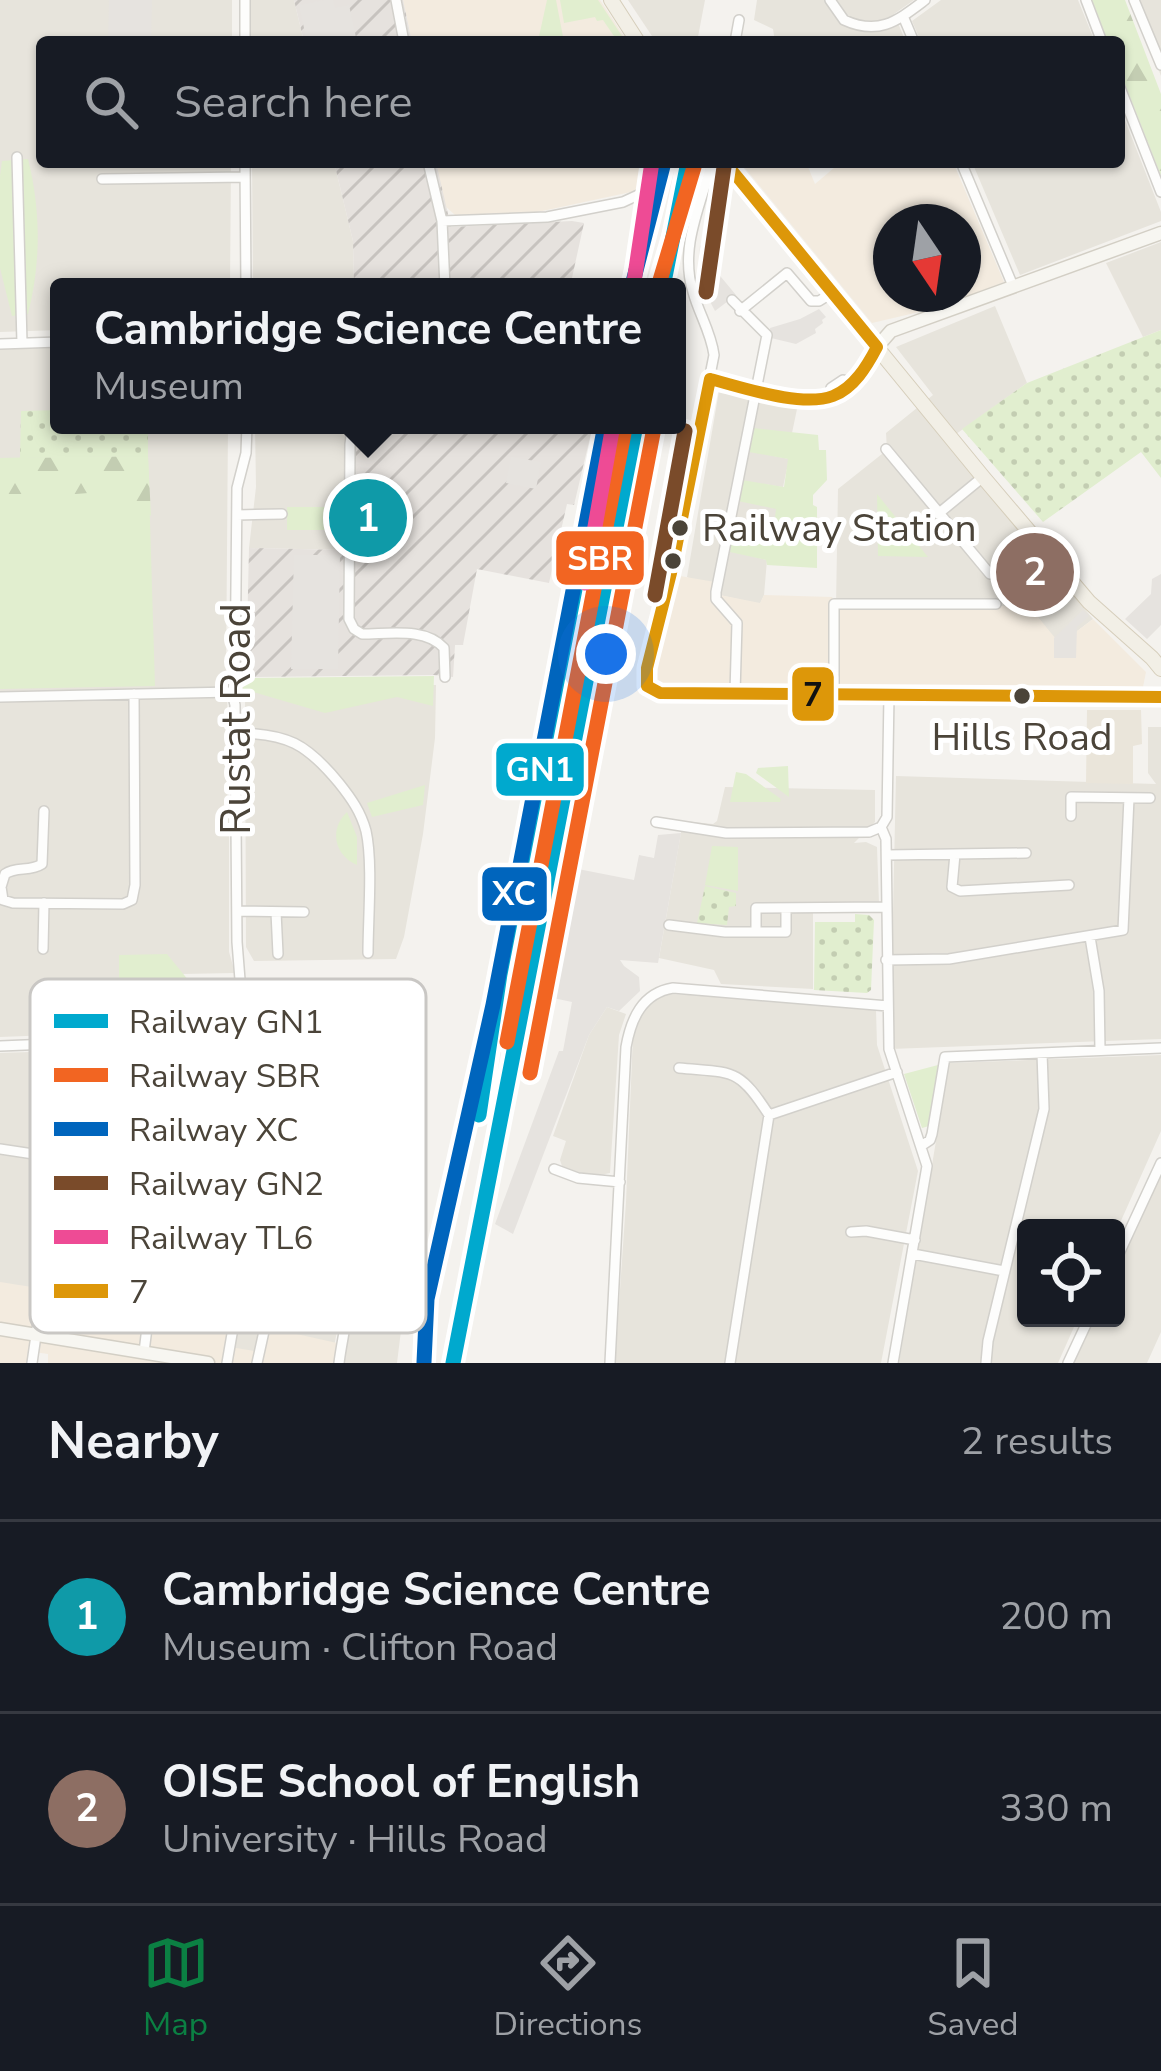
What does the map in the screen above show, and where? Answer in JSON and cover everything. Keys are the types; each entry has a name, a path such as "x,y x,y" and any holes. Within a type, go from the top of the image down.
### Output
{"main road":[{"path":"611,0 634,36"},
{"path":"730,168 1089,602 1159,663"}],"street":[{"path":"244,36 245,0"},
{"path":"397,0 403,36"},
{"path":"830,0 844,20 875,29 925,0"},
{"path":"1134,0 1161,65"},
{"path":"1090,1 1100,36"},
{"path":"904,16 912,36"},
{"path":"736,36 739,20"},
{"path":"1125,100 1161,192"},
{"path":"16,157 22,343"},
{"path":"245,168 246,278"},
{"path":"429,168 442,221 445,278"},
{"path":"442,221 547,217 623,202 651,189 660,168"},
{"path":"710,168 694,217 688,256 693,295 712,337 714,356 647,686 660,693 1161,696"},
{"path":"964,168 1013,286"},
{"path":"102,179 245,177"},
{"path":"710,379 755,391 829,398 852,383 891,331 1161,233"},
{"path":"740,311 787,273 811,301 819,302 832,293"},
{"path":"732,300 767,335 716,592 737,623 735,693"},
{"path":"0,344 50,342"},
{"name":"Rustat Road","path":"240,979 236,705 232,692 237,488 247,434"},
{"path":"351,434 350,619 362,634 434,638 444,648 445,676"},
{"path":"886,449 990,574"},
{"path":"938,514 983,477"},
{"path":"237,515 282,514"},
{"path":"834,693 834,604 996,604"},
{"path":"1130,695 1150,690 1159,663"},
{"path":"0,697 232,692"},
{"path":"44,811 42,865 9,871 2,879 3,900 123,904 132,900 134,694"},
{"path":"889,694 883,825 889,1049 927,1166 893,1363"},
{"path":"236,734 261,733 304,746 356,804 368,844 368,953"},
{"path":"1071,816 1071,797 1150,798"},
{"path":"886,960 949,959 1123,930 1129,797"},
{"path":"656,822 725,833 868,832 883,825"},
{"path":"886,855 1026,853"},
{"path":"955,854 952,887 960,891 1069,885"},
{"path":"43,950 44,903"},
{"path":"755,932 755,908 886,908"},
{"path":"669,926 786,932 786,908"},
{"path":"236,911 304,911"},
{"path":"276,912 278,954"},
{"path":"1090,937 1099,991 1100,1050"},
{"path":"610,1363 629,1031 639,1007 651,995 673,988 888,1006"},
{"path":"0,1046 30,1045"},
{"path":"921,1146 932,1134 945,1057 1161,1048"},
{"path":"986,1363 1044,1108 1042,1053"},
{"path":"679,1068 738,1077 770,1115 730,1363"},
{"path":"770,1115 897,1072"},
{"path":"0,1148 30,1152"},
{"path":"1125,1241 1161,1163"},
{"path":"554,1169 578,1178 620,1182"},
{"path":"851,1232 915,1240"},
{"path":"913,1255 1004,1271"},
{"path":"1068,1363 1085,1327"},
{"path":"0,1329 120,1353 208,1363"},
{"path":"143,1352 145,1333"},
{"path":"227,1363 232,1333"},
{"path":"257,1363 264,1333"},
{"path":"32,1363 36,1335"}],"shaded area":[{"path":"0,0 232,0 232,36 36,36 36,168 231,168 230,278 50,278 50,330 0,332"},
{"path":"109,0 152,0 151,36 108,36"},
{"path":"251,0 294,0 303,36 251,36"},
{"path":"294,0 403,0 411,36 303,36"},
{"path":"333,0 335,8 349,5 356,36 306,36 299,5"},
{"path":"403,0 600,0 624,36 411,36"},
{"path":"628,0 705,0 698,36 652,36"},
{"path":"757,0 914,0 894,14 903,36 774,36 773,29 754,20"},
{"path":"941,0 1078,0 1093,36 918,36 912,21"},
{"path":"1132,0 1161,0 1161,76"},
{"path":"1125,120 1161,221 1020,275 975,168 1125,168"},
{"path":"252,168 335,168 353,241 354,278 253,278"},
{"path":"335,168 437,168 451,227 584,223 572,278 354,278 353,241"},
{"path":"437,168 656,168 645,189 533,213 455,215 445,206"},
{"path":"745,168 808,168 815,184 834,168 956,168 971,204 873,204 873,312 919,312 872,323"},
{"path":"981,228 1004,282 981,291"},
{"path":"1161,242 1161,330 1143,337 1106,263"},
{"path":"700,245 736,295 715,311 703,288"},
{"path":"995,306 1027,383 945,442 1093,619 1060,644 836,606 838,489 887,450 886,433 933,395 896,347"},
{"path":"819,309 826,317 816,333 796,344 771,338 770,328"},
{"path":"50,348 50,434 228,434 229,952 235,973 182,974 183,979 30,979 30,1036 0,1037 0,349"},
{"path":"719,391 797,409 792,433 753,429 749,451 789,459 783,487 743,481 777,509 773,535 735,527 730,551 767,560 760,604 719,595 687,577"},
{"path":"255,434 345,434 344,550 249,548 256,487"},
{"path":"345,434 591,434 574,505 567,504 549,583 477,569 463,645 455,645 453,677 246,677 249,548 343,550"},
{"path":"511,457 541,462 536,489 506,483"},
{"path":"294,555 340,555 338,669 291,669"},
{"path":"1161,574 1161,625 1147,639 1125,619 1151,594 1152,579"},
{"path":"674,575 721,583 720,595 760,603 764,595 832,597 837,606 1029,606 1060,644 1093,619 1146,672 1143,687 655,686"},
{"path":"1083,610 1089,616 1077,627 1076,658 1054,658 1054,638"},
{"path":"245,684 436,685 435,738 423,834 396,959 254,961 246,947"},
{"path":"1087,710 1141,710 1142,744 1133,746 1133,784 1086,783"},
{"path":"1148,727 1161,727 1161,1039 890,1049 896,776 1156,784 1148,773"},
{"path":"725,787 875,790 875,822 854,843 877,847 879,903 813,905 813,989 721,984 714,970 659,958 683,821 717,821"},
{"path":"681,833 658,963 620,960 639,977 640,991 619,1011 607,1007 589,1035 513,1234 495,1224 559,1051 563,1051 572,1002 553,998 578,869 634,880 639,855 654,858 658,835"},
{"path":"661,994 876,1010 877,1045 918,1171 881,1363 615,1363 633,1035 637,1019"},
{"path":"607,1007 626,1014 619,1035 610,1173 591,1177 563,1169 560,1160 566,1141 553,1136 589,1035"},
{"path":"30,1052 30,1325 0,1321 0,1053"},
{"path":"1161,1055 1161,1131 1122,1219 1017,1219 1017,1327 1074,1327 1058,1363 899,1363 949,1063"},
{"path":"1161,1167 1161,1332 1147,1363 1070,1363 1087,1327 1125,1327 1125,1244"},
{"path":"0,1282 30,1287 30,1333 232,1333 230,1347 260,1352 264,1333 292,1333 337,1343 334,1363 48,1363 48,1354 34,1352 32,1363 0,1363"},
{"path":"95,1333 337,1333 331,1363"},
{"path":"343,1333 401,1333 397,1363 341,1363"}],"green space":[{"path":"547,0 556,0 563,36 539,36"},
{"path":"560,0 598,0 622,36 614,36 595,17 564,23"},
{"path":"1092,0 1125,0 1161,94 1161,176 1125,84 1125,36 1106,36"},
{"path":"28,159 37,217 35,276 28,314 12,316 0,268 0,176 2,161"},
{"path":"1161,330 1161,478 1141,452 1043,522 962,429 1027,383"},
{"path":"50,410 50,434 148,434 148,456 20,458 21,411"},
{"path":"753,428 818,435 819,450 826,450 827,480 813,495 817,568 767,565 766,560 730,552 734,527 773,534 776,509 738,501 742,480 784,487 788,459 749,452"},
{"path":"148,456 155,686 0,689 0,458"},
{"path":"148,456 151,516 125,490 0,494 0,458"},
{"path":"877,494 928,557 878,556"},
{"path":"287,507 325,507 325,530 287,530"},
{"path":"434,676 433,706 397,697 325,713 243,689 242,678"},
{"path":"788,766 789,797 756,773 758,768"},
{"path":"736,772 746,774 780,802 730,802"},
{"path":"425,785 423,805 372,817 367,803"},
{"path":"347,812 357,837 357,865 343,855 337,841 338,826"},
{"path":"712,846 738,847 738,891 705,885"},
{"path":"705,886 736,893 727,925 697,923"},
{"path":"855,914 874,920 871,990 814,990 815,922 855,922"},
{"path":"167,954 187,979 119,979 119,955"},
{"path":"938,1065 929,1126 922,1128 904,1074"}],"railway":[{"path":"569,853 571,839"}],"rail line":[{"name":"TL6","path":"635,278 651,168"},
{"name":"XC","path":"634,278 662,168"},
{"name":"GN1","path":"665,278 687,168"},
{"name":"SBR","path":"661,278 694,168"},
{"name":"GN2","path":"706,292 724,168"},
{"name":"XC","path":"426,1320 493,1005 603,434"},
{"name":"GN1","path":"479,1115 500,974 605,434"},
{"name":"TL6","path":"585,583 611,434"},
{"name":"SBR","path":"507,1042 624,434"},
{"name":"GN1","path":"453,1363 634,434"},
{"name":"SBR","path":"530,1073 653,434"},
{"name":"GN2","path":"655,595 684,434"},
{"name":"XC","path":"424,1362 425,1333"}],"transit line":[{"name":"7","path":"730,168 877,347"},
{"name":"7","path":"710,379 771,395 820,399 847,388 877,347"},
{"name":"7","path":"647,686 647,668 710,379"},
{"name":"7","path":"647,686 660,693 1161,697"}],"place":[{"name":"Cambridge Science Centre","path":"368,518"},
{"name":"Railway Station","path":"680,528"},
{"name":"OISE School of English","path":"1035,572"},
{"name":"Hills Road","path":"1022,696"}]}
